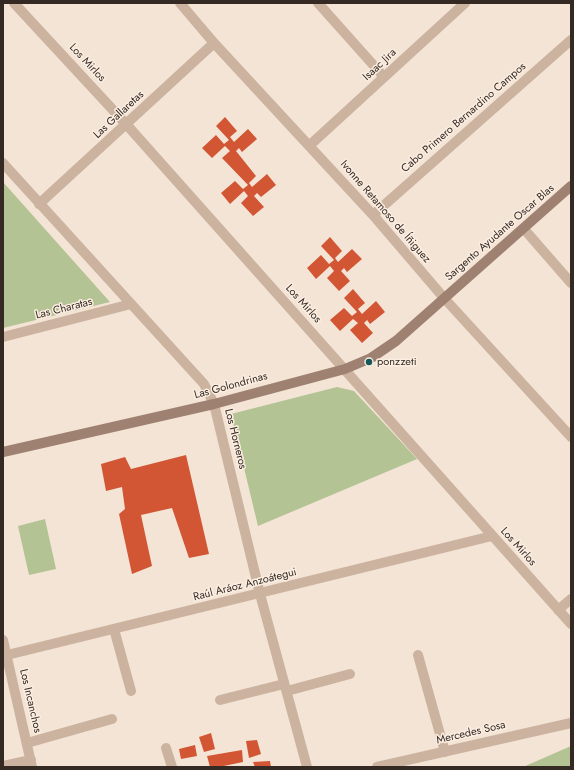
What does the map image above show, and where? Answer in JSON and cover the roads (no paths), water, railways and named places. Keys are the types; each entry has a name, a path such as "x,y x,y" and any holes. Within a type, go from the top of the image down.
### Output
{"street":[{"name":"Los Mirlos","path":"14,3 126,124 571,624"},
{"name":"Ivonne Retamoso de Íñiguez","path":"180,3 214,43 373,215 444,298 571,437"},
{"path":"318,3 384,77"},
{"name":"Isaac Jira","path":"310,146 459,5"},
{"name":"Cabo Primero Bernardino Campos","path":"373,215 571,40"},
{"name":"Las Gallaretas","path":"39,204 214,43"},
{"name":"Los Horneros","path":"3,164 204,384 214,404 260,594 307,767"},
{"name":"Sargento Ayudante Oscar Blas","path":"444,298 571,186"},
{"path":"524,229 571,282"},
{"name":"Las Golondrinas","path":"3,452 214,404 345,369 371,358 396,341 444,298"},
{"name":"Las Charatas","path":"3,337 132,304"},
{"name":"Raúl Aráoz Anzoátegui","path":"5,656 492,536"},
{"path":"558,610 571,599"},
{"path":"114,629 131,691"},
{"name":"Los Incanchos","path":"3,640 5,656 32,764"},
{"path":"418,655 445,752"},
{"path":"220,700 350,674"},
{"path":"27,743 112,719"},
{"name":"Mercedes Sosa","path":"377,767 571,723"},
{"path":"166,748 172,767"},
{"path":"3,766 32,764"}],"place":[{"name":"ponzzeti","path":"369,362"}]}
